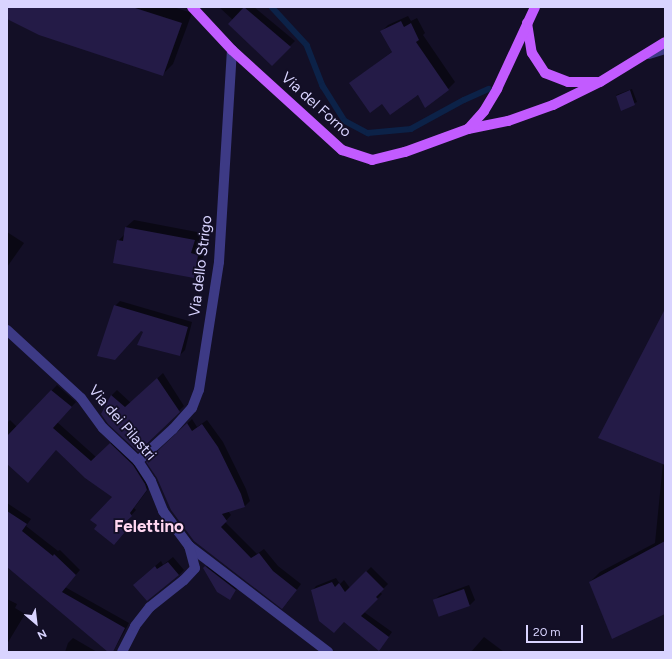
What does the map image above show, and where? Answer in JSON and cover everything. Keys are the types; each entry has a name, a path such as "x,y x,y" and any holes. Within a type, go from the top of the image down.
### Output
{"main road":[{"name":"Via del Forno","path":"192,7 232,50 342,150 372,160 405,152 468,129 508,121 553,105 600,82 665,42"},
{"name":"Via del Forno","path":"468,129 484,111 498,89 535,7"},
{"path":"527,23 532,53 545,73 568,82 600,82"}],"street":[{"path":"643,55 665,49"},
{"name":"Via dello Strigo","path":"138,461 173,429 192,408 199,390 219,262 232,50"},
{"name":"Via dei Pilastri","path":"7,330 82,398 103,428 138,461 151,481 164,511 190,546 328,652"},
{"path":"122,652 135,626 150,607 184,580 195,568 190,546"}],"building":[{"path":"7,7 132,7 182,23 163,76 39,35 7,19"},
{"path":"244,7 291,47 272,66 228,24"},
{"path":"401,21 404,27 411,23 419,40 416,42 449,90 425,108 418,95 390,115 382,104 370,113 349,83 392,52 380,31"},
{"path":"630,90 635,105 621,111 616,96"},
{"path":"125,227 195,240 191,253 198,255 194,278 113,263 117,240 123,241"},
{"path":"114,305 188,327 180,356 137,345 143,332 141,331 115,360 97,356"},
{"path":"665,309 665,465 598,438"},
{"path":"157,378 180,412 138,452 108,424 101,414 111,395 125,407"},
{"path":"51,390 72,407 53,428 91,461 110,443 133,465 145,484 147,490 130,513 132,516 120,527 125,532 114,545 94,529 97,525 90,520 112,497 85,478 56,450 28,483 7,464 7,436"},
{"path":"187,423 192,431 202,424 218,447 241,494 245,507 222,514 227,521 221,527 251,558 259,553 273,571 297,590 282,609 194,541 171,510 157,478 146,462"},
{"path":"7,511 27,524 22,531 53,556 54,554 76,575 62,592 125,628 113,652 108,652 7,567"},
{"path":"665,541 665,614 612,639 589,582"},
{"path":"168,562 179,575 147,601 133,585 155,566 157,569"},
{"path":"205,566 236,590 230,600 217,592 203,568"},
{"path":"366,571 384,589 376,597 378,599 361,616 389,637 379,651 344,622 334,633 319,621 311,590 332,582 335,587 339,583 345,592"},
{"path":"464,589 470,606 439,617 433,600"}],"waterway":[{"path":"272,7 307,45 323,86 345,121 368,133 411,129 464,100 489,89"}],"district":[{"name":"Felettino","path":"149,527"}]}
